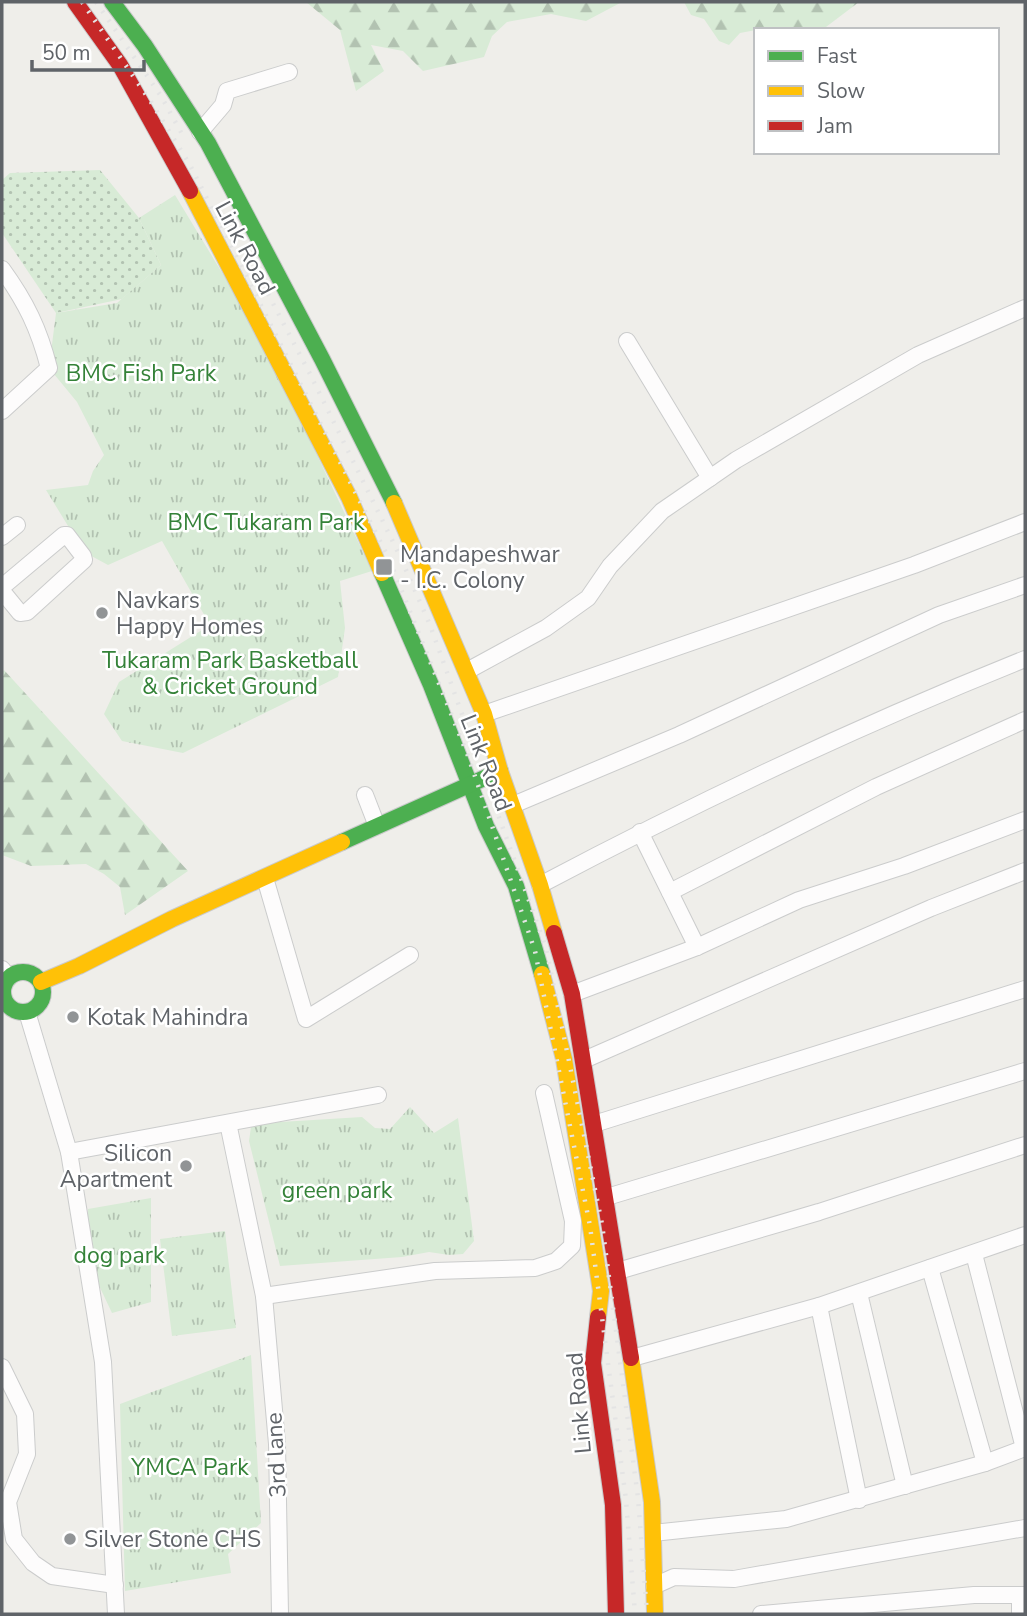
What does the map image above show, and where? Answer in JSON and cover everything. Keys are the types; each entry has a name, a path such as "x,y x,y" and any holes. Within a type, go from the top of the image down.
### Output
{"main road":[{"name":"Link Road","path":"75,2 120,65 173,158 349,497 431,685 486,826 516,886 548,993 564,1059 601,1291 593,1363 613,1505 616,1614"},
{"name":"Link Road","path":"112,2 145,46 208,143 384,480 484,713 572,994 607,1197 650,1490 655,1614"},
{"path":"41,982 172,919 500,771"},
{"path":"6,973 28,973 41,982 42,1000 33,1010 14,1010 4,1002 6,973"}],"street":[{"path":"200,132 223,105 227,91 289,72"},
{"path":"2,270 18,291 41,334 49,368 2,411"},
{"path":"467,671 546,628 588,598 610,566 662,510 736,460 918,355 1025,308"},
{"path":"627,341 710,478"},
{"path":"484,713 914,565 1025,522"},
{"path":"2,537 17,525"},
{"path":"64,535 82,553 84,560 27,612 20,613 2,589 64,535"},
{"path":"513,805 679,735 939,615 1025,585"},
{"path":"540,885 640,832 944,692 1025,659"},
{"path":"670,892 876,787 1025,720"},
{"path":"368,794 381,825"},
{"path":"572,994 697,947 799,900 904,866 1025,820"},
{"path":"640,832 697,947"},
{"path":"584,1060 931,908 1025,871"},
{"path":"265,878 306,1019 410,955"},
{"path":"594,1124 1025,989"},
{"path":"27,1012 69,1152 103,1362 116,1614"},
{"path":"607,1197 1025,1071"},
{"path":"264,1296 435,1271 536,1268 556,1261 572,1246 573,1222 544,1093"},
{"path":"69,1152 378,1095"},
{"name":"3rd lane","path":"228,1123 264,1296 278,1444 280,1614"},
{"path":"618,1271 819,1212 1025,1144"},
{"path":"632,1358 819,1306 1025,1235"},
{"path":"653,1533 786,1519 985,1463 1025,1448 974,1254"},
{"path":"930,1268 985,1463"},
{"path":"859,1293 905,1486"},
{"path":"819,1306 859,1500"},
{"path":"2,1367 25,1414 27,1441 27,1454 5,1502 14,1539 33,1563 52,1576 115,1584"},
{"path":"654,1586 674,1577 734,1579 1025,1528"},
{"path":"761,1614 865,1610 974,1595 1023,1596 1020,1614"}],"green space":[{"path":"306,2 622,2 586,21 551,14 507,22 492,36 484,57 423,71 403,51 371,45 384,71 356,91 340,30"},
{"path":"684,2 859,2 825,28 754,28 754,30 740,33 729,45 719,41 704,19 691,15"},
{"path":"100,170 139,218 161,265 122,299 56,313 2,233 2,180 10,173"},
{"path":"175,195 261,337 372,571 340,581 345,628 338,677 183,753 122,741 104,714 119,682 210,625 162,541 108,565 84,552 46,490 88,485 93,471 104,455 77,402 49,368 56,313 117,303 161,265 139,218"},
{"path":"4,670 188,871 125,915 120,887 86,864 31,866 2,855"},
{"name":"green park","path":"410,1107 434,1133 458,1118 474,1241 463,1254 429,1252 402,1257 280,1266 249,1141 251,1127 264,1123 362,1117 375,1128 390,1129"},
{"name":"dog park","path":"151,1198 151,1302 112,1313 87,1260 88,1209"},
{"path":"225,1231 236,1328 172,1336 160,1239"},
{"name":"YMCA Park","path":"251,1355 261,1523 228,1554 231,1573 125,1591 120,1404"}],"railway":[{"path":"82,2 151,102 190,165 389,559 468,756 535,951 590,1226 626,1500 635,1614"},
{"path":"96,2 161,96 182,134"},
{"path":"268,294 399,554 430,625 546,948 602,1224 638,1498 647,1614"}],"traffic: fast":[{"path":"112,2 145,46 208,143 322,359 394,503"},
{"path":"382,573 431,685 486,826 516,886 542,974"},
{"path":"342,842 500,771"},
{"path":"23,972 37,978 43,992 37,1006 23,1012 9,1006 3,992 9,978 23,972"}],"traffic: slow":[{"path":"190,191 349,497 382,573"},
{"path":"394,503 484,714 500,771 554,933"},
{"path":"41,982 342,842"},
{"path":"542,974 564,1059 601,1291 598,1317"},
{"path":"631,1358 652,1502 655,1614"}],"traffic: jam":[{"path":"75,2 120,65 190,191"},
{"path":"554,933 572,994 631,1358"},
{"path":"598,1317 593,1363 613,1505 616,1614"}],"place":[{"name":"Mandapeshwar - I.C. Colony","path":"384,567"},
{"name":"Navkars Happy Homes","path":"102,613"},
{"name":"Kotak Mahindra","path":"73,1017"},
{"name":"Silicon Apartment","path":"186,1166"},
{"name":"Silver Stone CHS","path":"70,1539"}],"park label":[{"name":"BMC Fish Park","path":"141,373"},
{"name":"BMC Tukaram Park","path":"266,522"},
{"name":"Tukaram Park Basketball & Cricket Ground","path":"230,673"}]}
